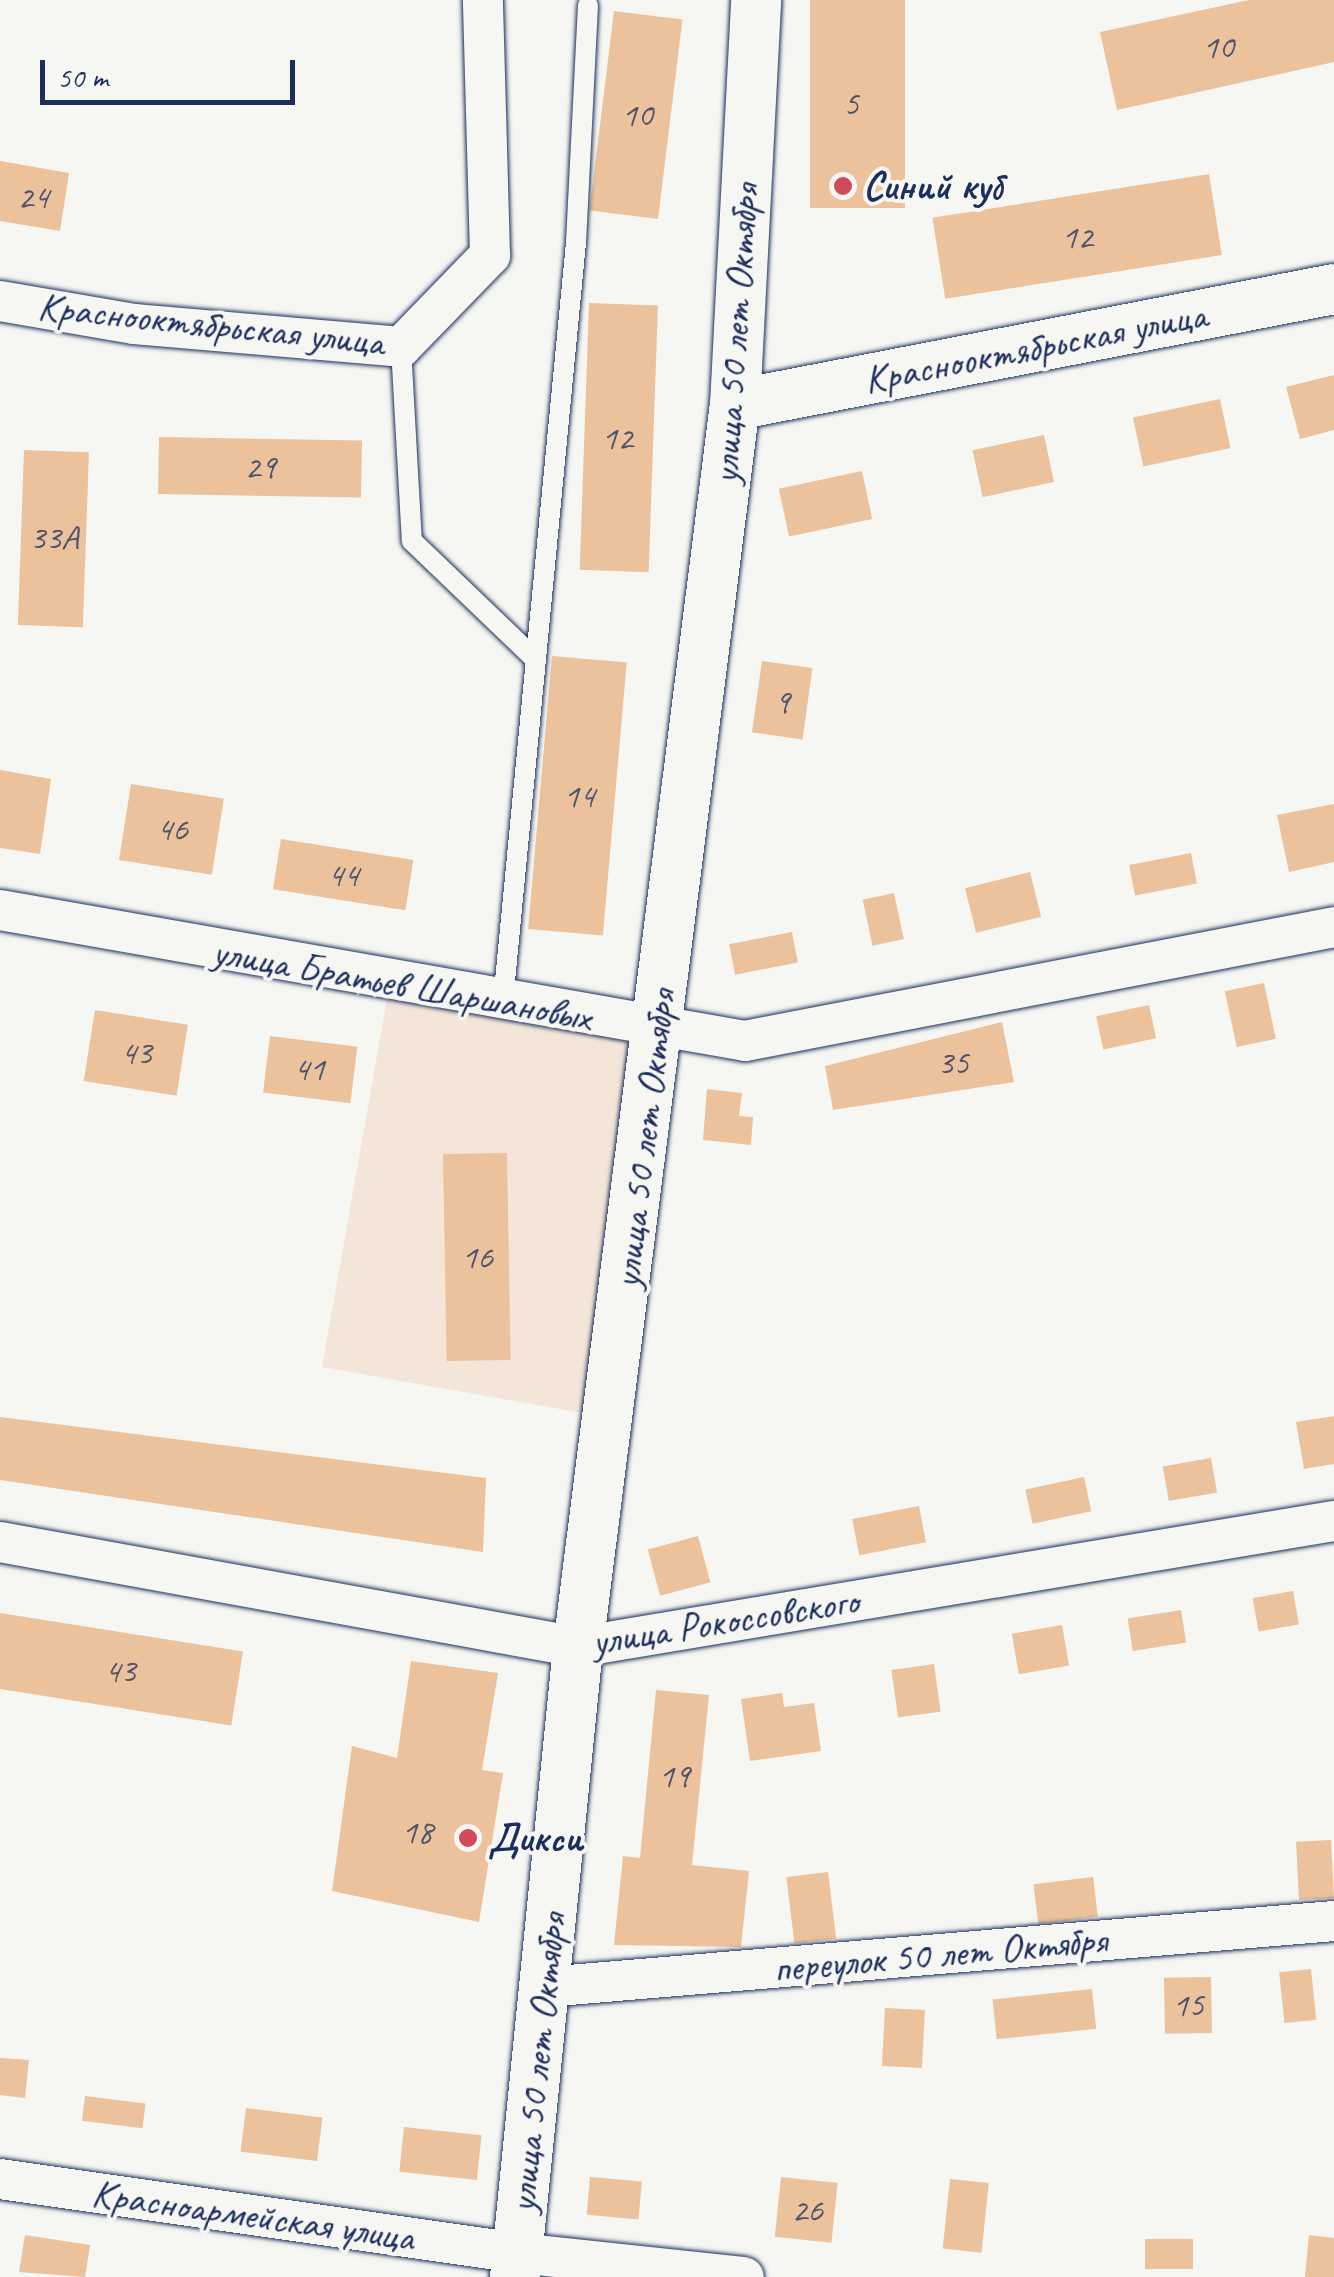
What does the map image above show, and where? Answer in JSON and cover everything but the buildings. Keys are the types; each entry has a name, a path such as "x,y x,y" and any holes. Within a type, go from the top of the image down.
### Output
{"street":[{"name":"Краснооктябрьская улица","path":"0,301 134,324 401,348 490,255 482,0"},
{"name":"улица 50 лет Октября","path":"516,2265 578,1647 736,406 756,0"},
{"name":"Краснооктябрьская улица","path":"736,406 1334,289"},
{"name":"улица Братьев Шаршановых","path":"0,910 658,1031 744,1042 1334,927"},
{"name":"улица Рокоссовского","path":"0,1542 578,1647 1334,1521"},
{"name":"переулок 50 лет Октября","path":"545,1987 1334,1921"},
{"name":"Красноармейская улица","path":"0,2178 516,2265 744,2277"}],"lane":[{"path":"503,1002 576,242 588,6"},
{"path":"401,348 412,541 536,660"}],"shaded area":[{"path":"390,982 658,1029 590,1414 322,1367"}],"place":[{"name":"Синий куб","path":"843,186"},
{"name":"Дикси","path":"468,1838"}]}
